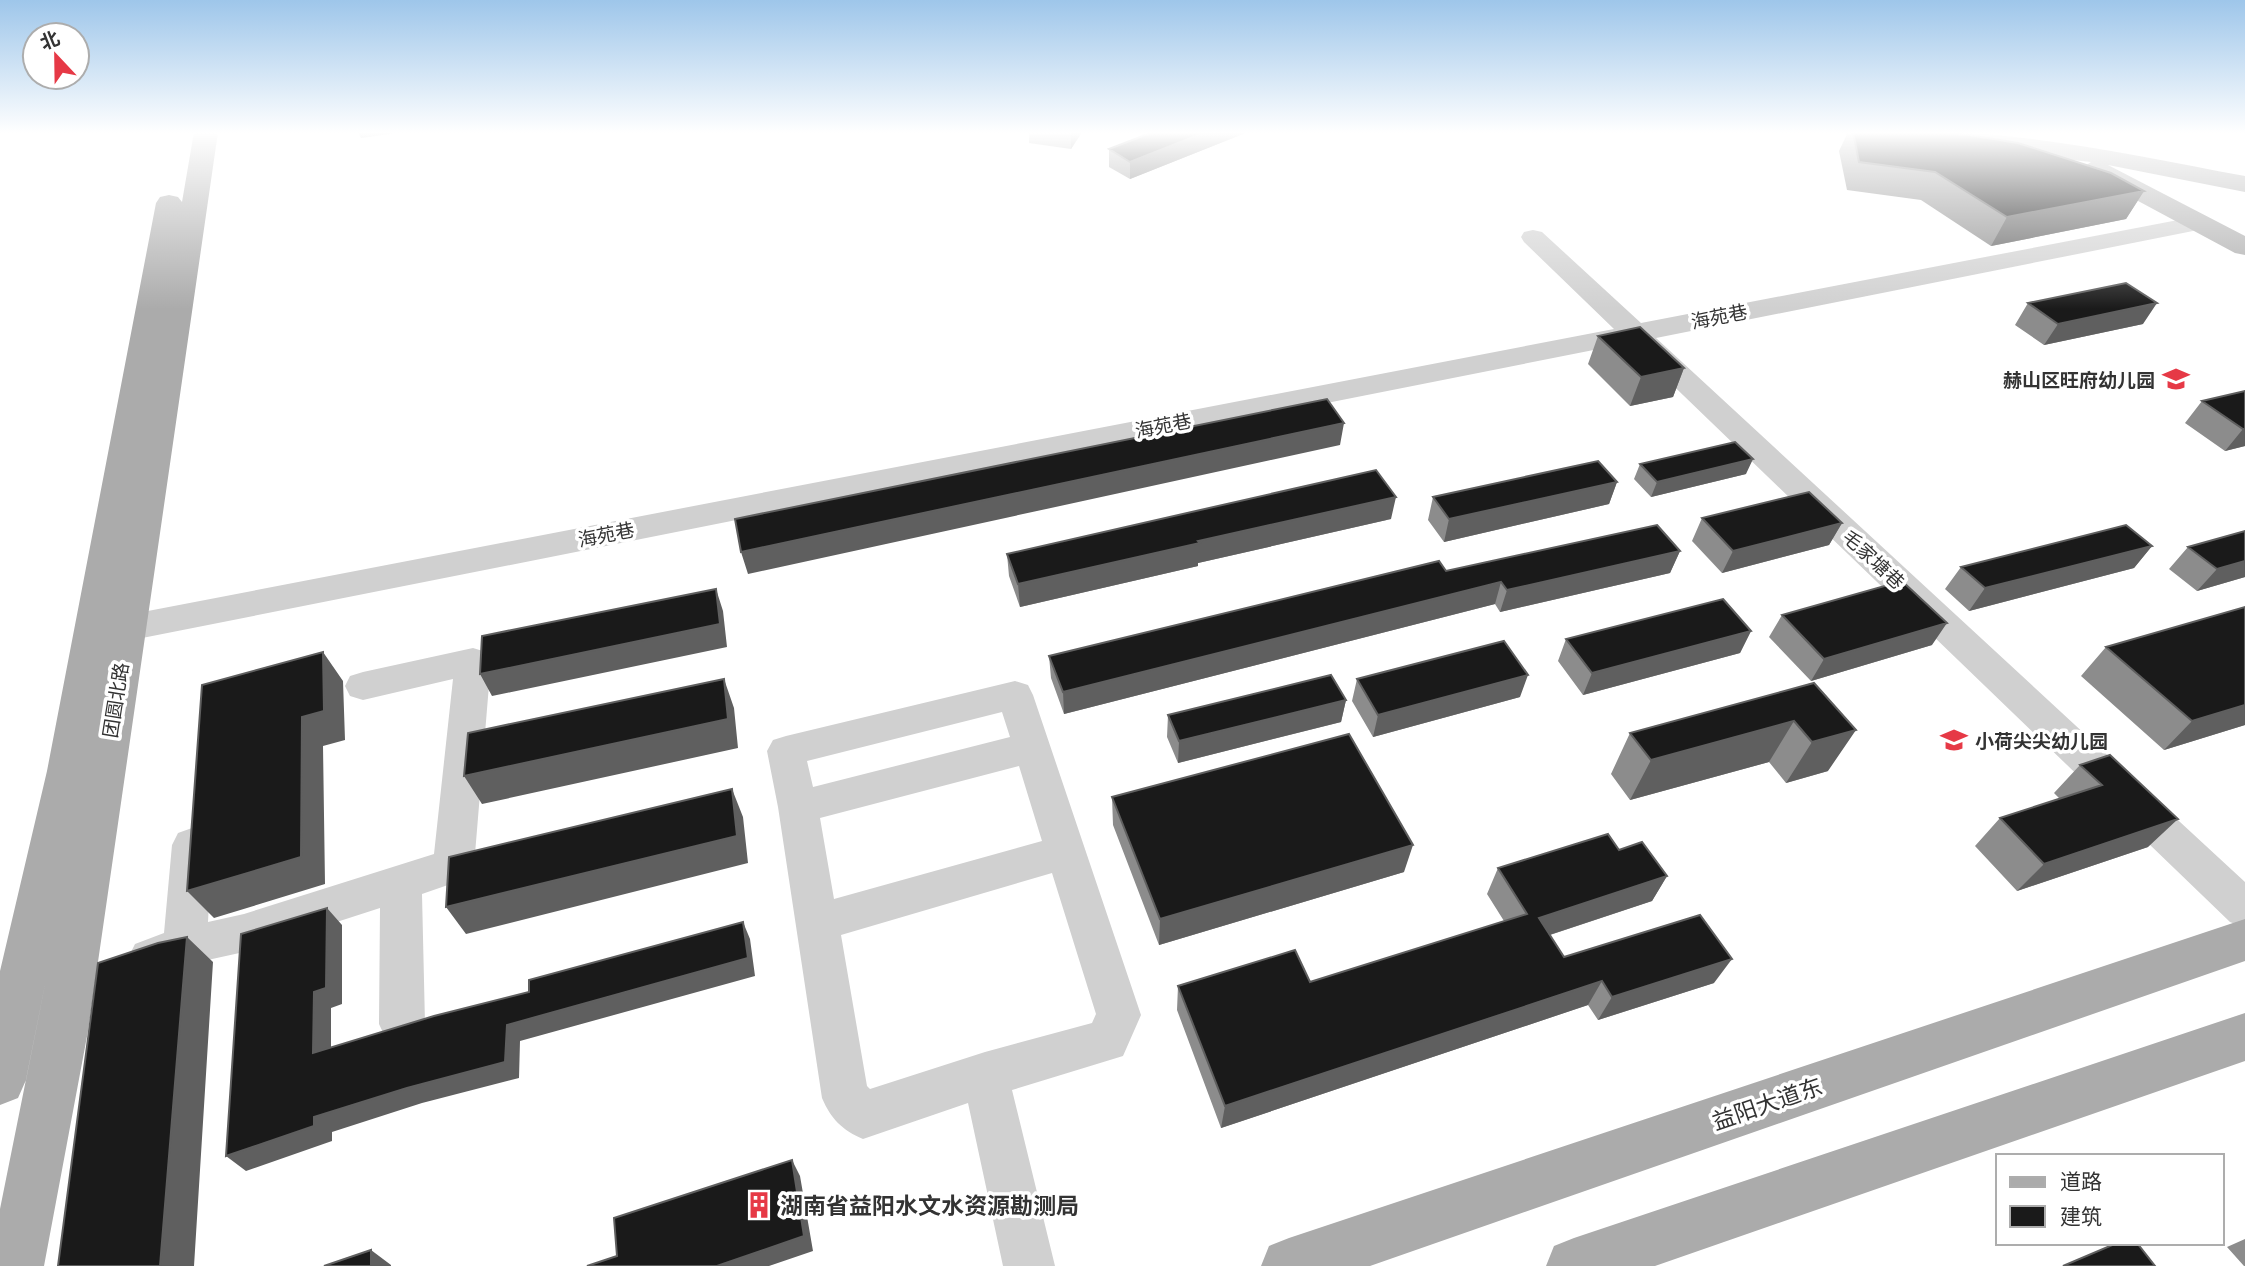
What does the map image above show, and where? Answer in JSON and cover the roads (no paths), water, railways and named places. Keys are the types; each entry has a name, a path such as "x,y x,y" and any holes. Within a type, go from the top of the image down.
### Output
{"main road":[{"name":"团圆北路","path":"0,1080 68,771 171,191"},
{"name":"团圆北路","path":"16,1266 70,984 197,191"},
{"path":"2151,191 2199,223 2245,247"},
{"path":"2169,191 2245,231"},
{"name":"益阳大道东","path":"1289,1266 2245,940"},
{"path":"1574,1266 2245,1037"}],"street":[{"name":"海苑巷","path":"127,628 2199,223"},
{"name":"毛家塘巷","path":"1533,237 2245,909"},
{"path":"70,984 185,946 244,933 453,866 473,661 363,685"},
{"path":"1015,695 1032,747 1119,1015 1107,1041 985,1075 863,1115 846,1098 798,807 786,751 1015,695"},
{"path":"798,807 1032,747"},
{"path":"185,946 194,807"},
{"path":"817,923 1066,852"},
{"path":"401,883 402,1024"},
{"path":"985,1075 1029,1266"}],"place":[{"name":"赫山区旺府幼儿园","path":"2176,379"},
{"name":"小荷尖尖幼儿园","path":"1954,740"},
{"name":"湖南省益阳水文水资源勘测局","path":"759,1205"}]}
